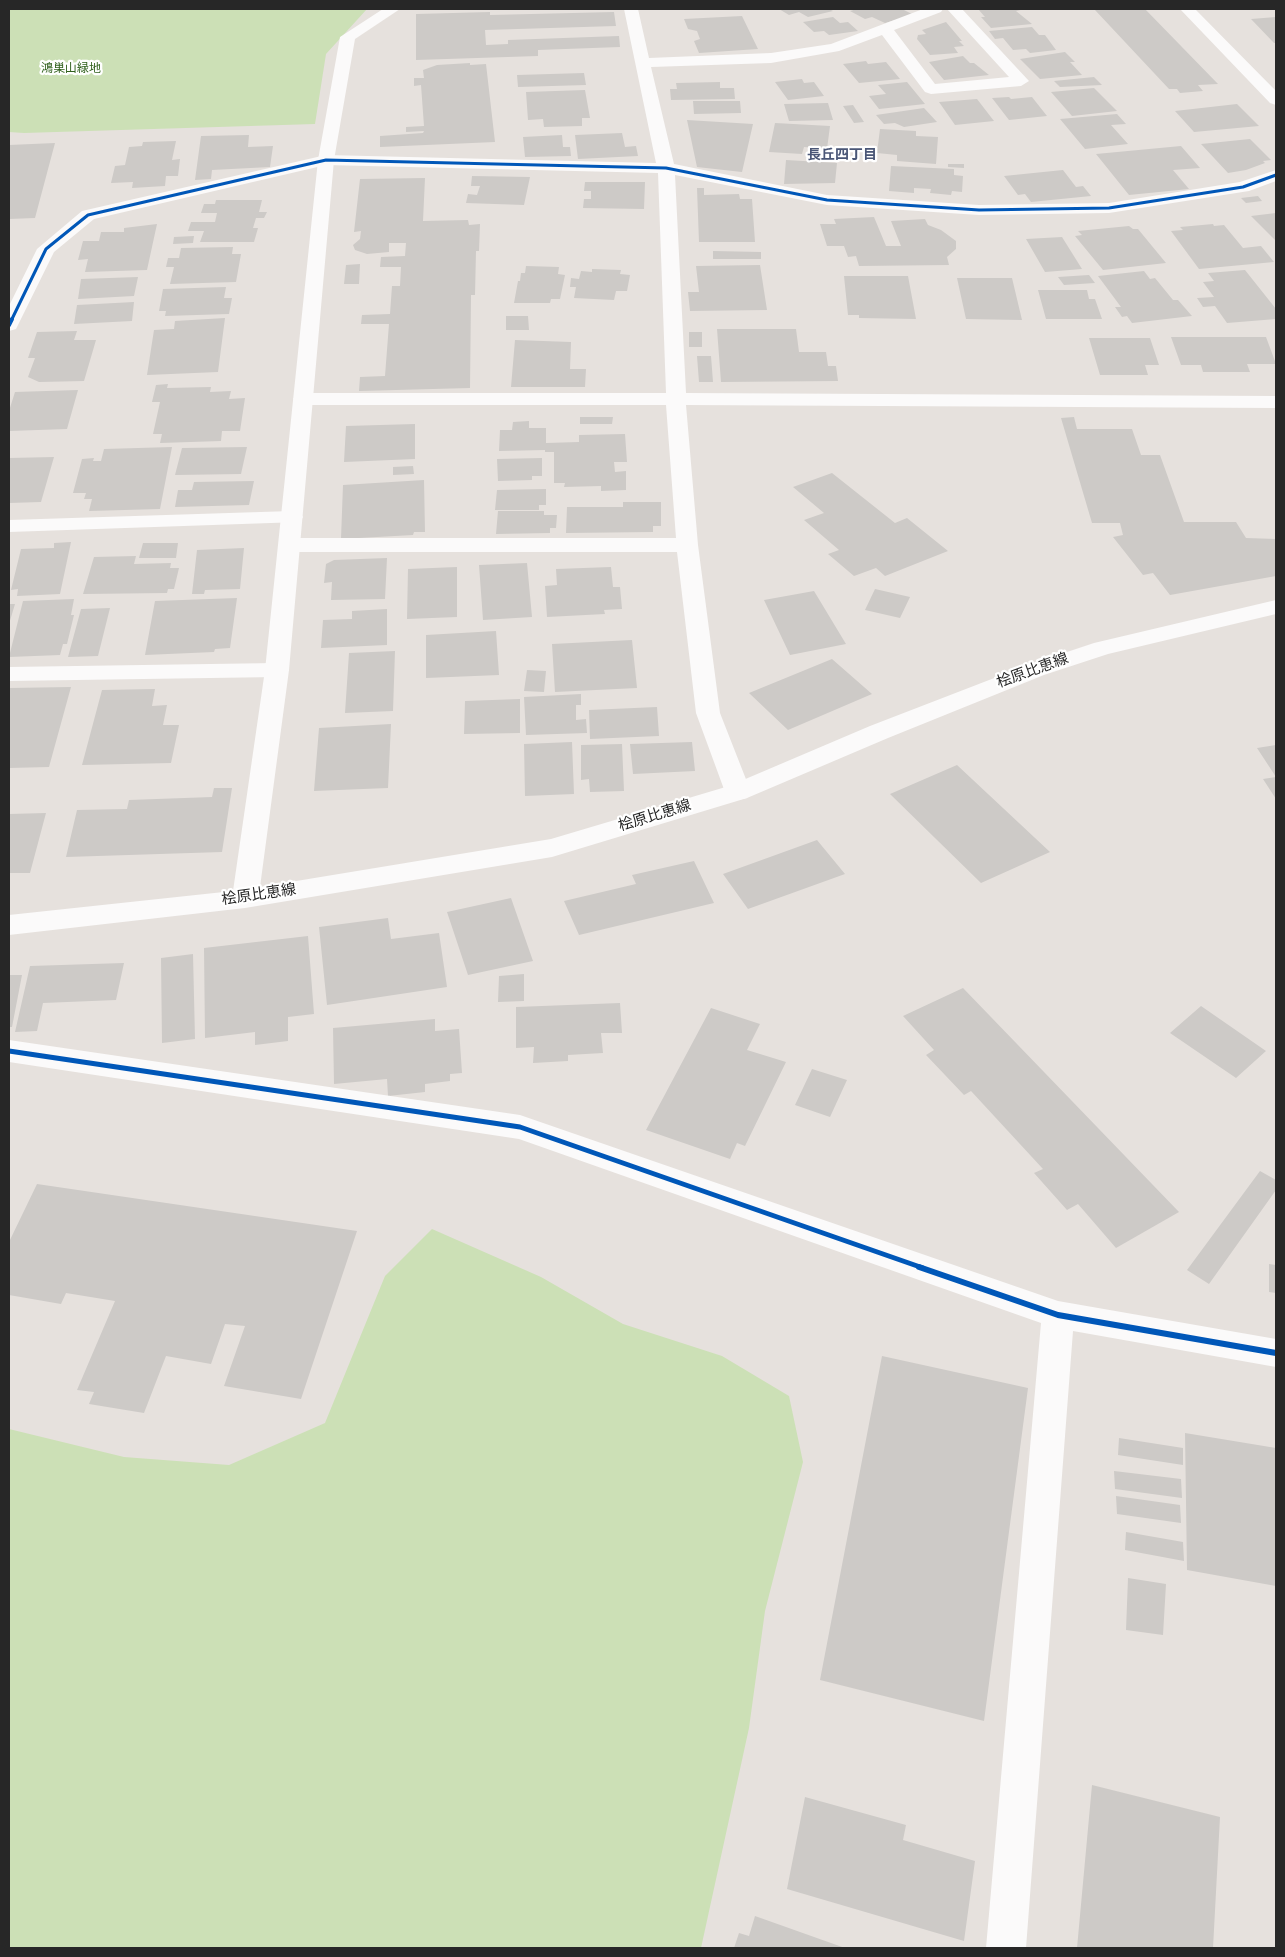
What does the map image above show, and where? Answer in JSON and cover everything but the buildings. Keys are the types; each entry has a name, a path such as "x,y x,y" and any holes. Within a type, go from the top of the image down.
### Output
{"street":[{"path":"245,898 277,670 326,160 348,37 393,9"},
{"path":"632,9 642,63 666,168 676,398 687,545 708,713 738,792"},
{"path":"642,63 771,58 834,48 936,9"},
{"path":"886,28 932,89 1021,81 954,9"},
{"path":"1187,9 1276,100"},
{"path":"9,325 46,249 88,215 326,160 666,168 827,200 979,210 1109,208 1243,187 1276,175"},
{"path":"303,399 676,398 1276,402"},
{"path":"9,526 292,517"},
{"path":"290,545 687,545"},
{"name":"桧原比恵線","path":"9,925 245,898 411,873 552,848 738,792 879,732 1036,670 1102,648 1276,607"},
{"path":"9,674 277,670"},
{"path":"9,1050 520,1127 1058,1315 1276,1353"},
{"path":"1006,1948 1058,1315"}],"green space":[{"name":"鴻巣山緑地","path":"9,9 367,9 326,54 315,124 24,133 9,132"},
{"path":"432,1229 541,1277 623,1324 722,1356 789,1396 803,1462 765,1611 749,1728 701,1948 9,1948 9,1429 124,1457 229,1465 325,1423 385,1276"}],"cycle path":[{"path":"9,325 46,249 88,215 326,160 666,168 827,200 979,210 1109,208 1243,187 1276,175"},
{"path":"9,1051 520,1127 1058,1315 1276,1353"}],"district":[{"name":"長丘四丁目","path":"842,156"}]}
